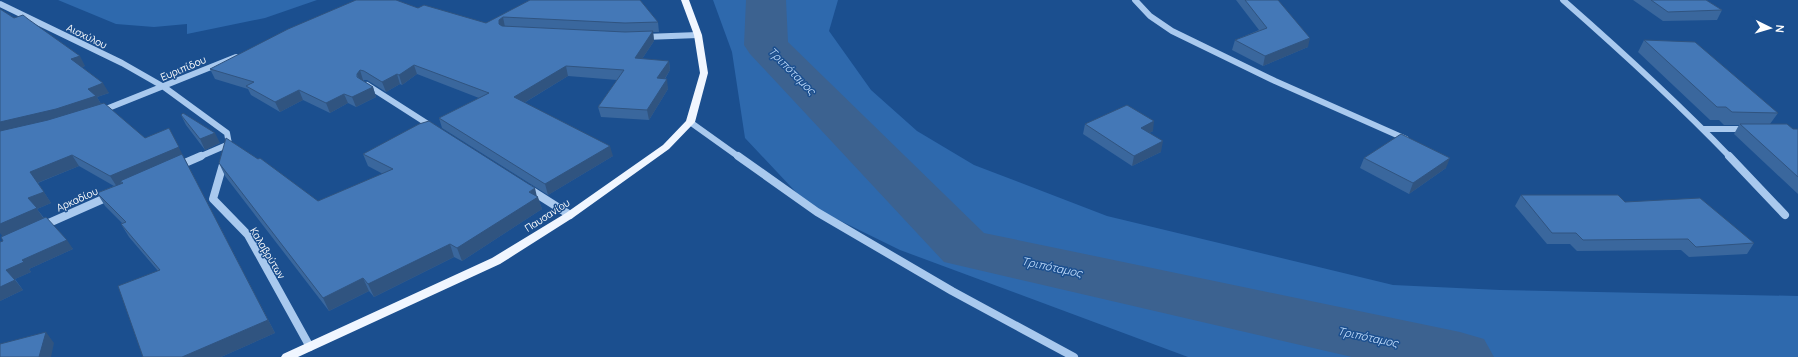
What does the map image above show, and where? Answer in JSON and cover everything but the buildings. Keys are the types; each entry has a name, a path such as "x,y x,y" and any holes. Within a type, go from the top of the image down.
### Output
{"main road":[{"name":"Παυσανίου","path":"286,357 496,261 570,215 666,146 690,122 704,73 698,35 685,0"}],"street":[{"path":"1135,0 1150,16 1172,32 1275,81 1412,142"},
{"path":"1563,0 1602,34 1704,129 1785,215"},
{"name":"Αισχύλου","path":"0,4 122,63 164,87"},
{"path":"634,37 698,35"},
{"name":"Ευριπίδου","path":"92,114 164,87 244,53"},
{"path":"365,84 438,131"},
{"path":"164,87 227,133 229,144 172,169"},
{"path":"690,122 817,212 952,291 1074,357"},
{"path":"1704,129 1751,130"},
{"name":"Καλαβρύτων","path":"229,144 213,199 248,235 310,347"},
{"path":"524,186 570,215"},
{"name":"Αρκαδίου","path":"36,229 114,194"}],"shaded area":[{"path":"58,0 317,0 265,18 187,34 187,24 154,27 116,24"},
{"path":"713,0 838,0 829,31 871,90 917,131 974,165 1107,216 1393,285 1500,290 1798,296 1798,357 1188,357 900,250 808,205 745,138 732,52"}],"waterway":[{"name":"Τριπόταμος","path":"766,0 766,45 965,248 1460,357"}]}
